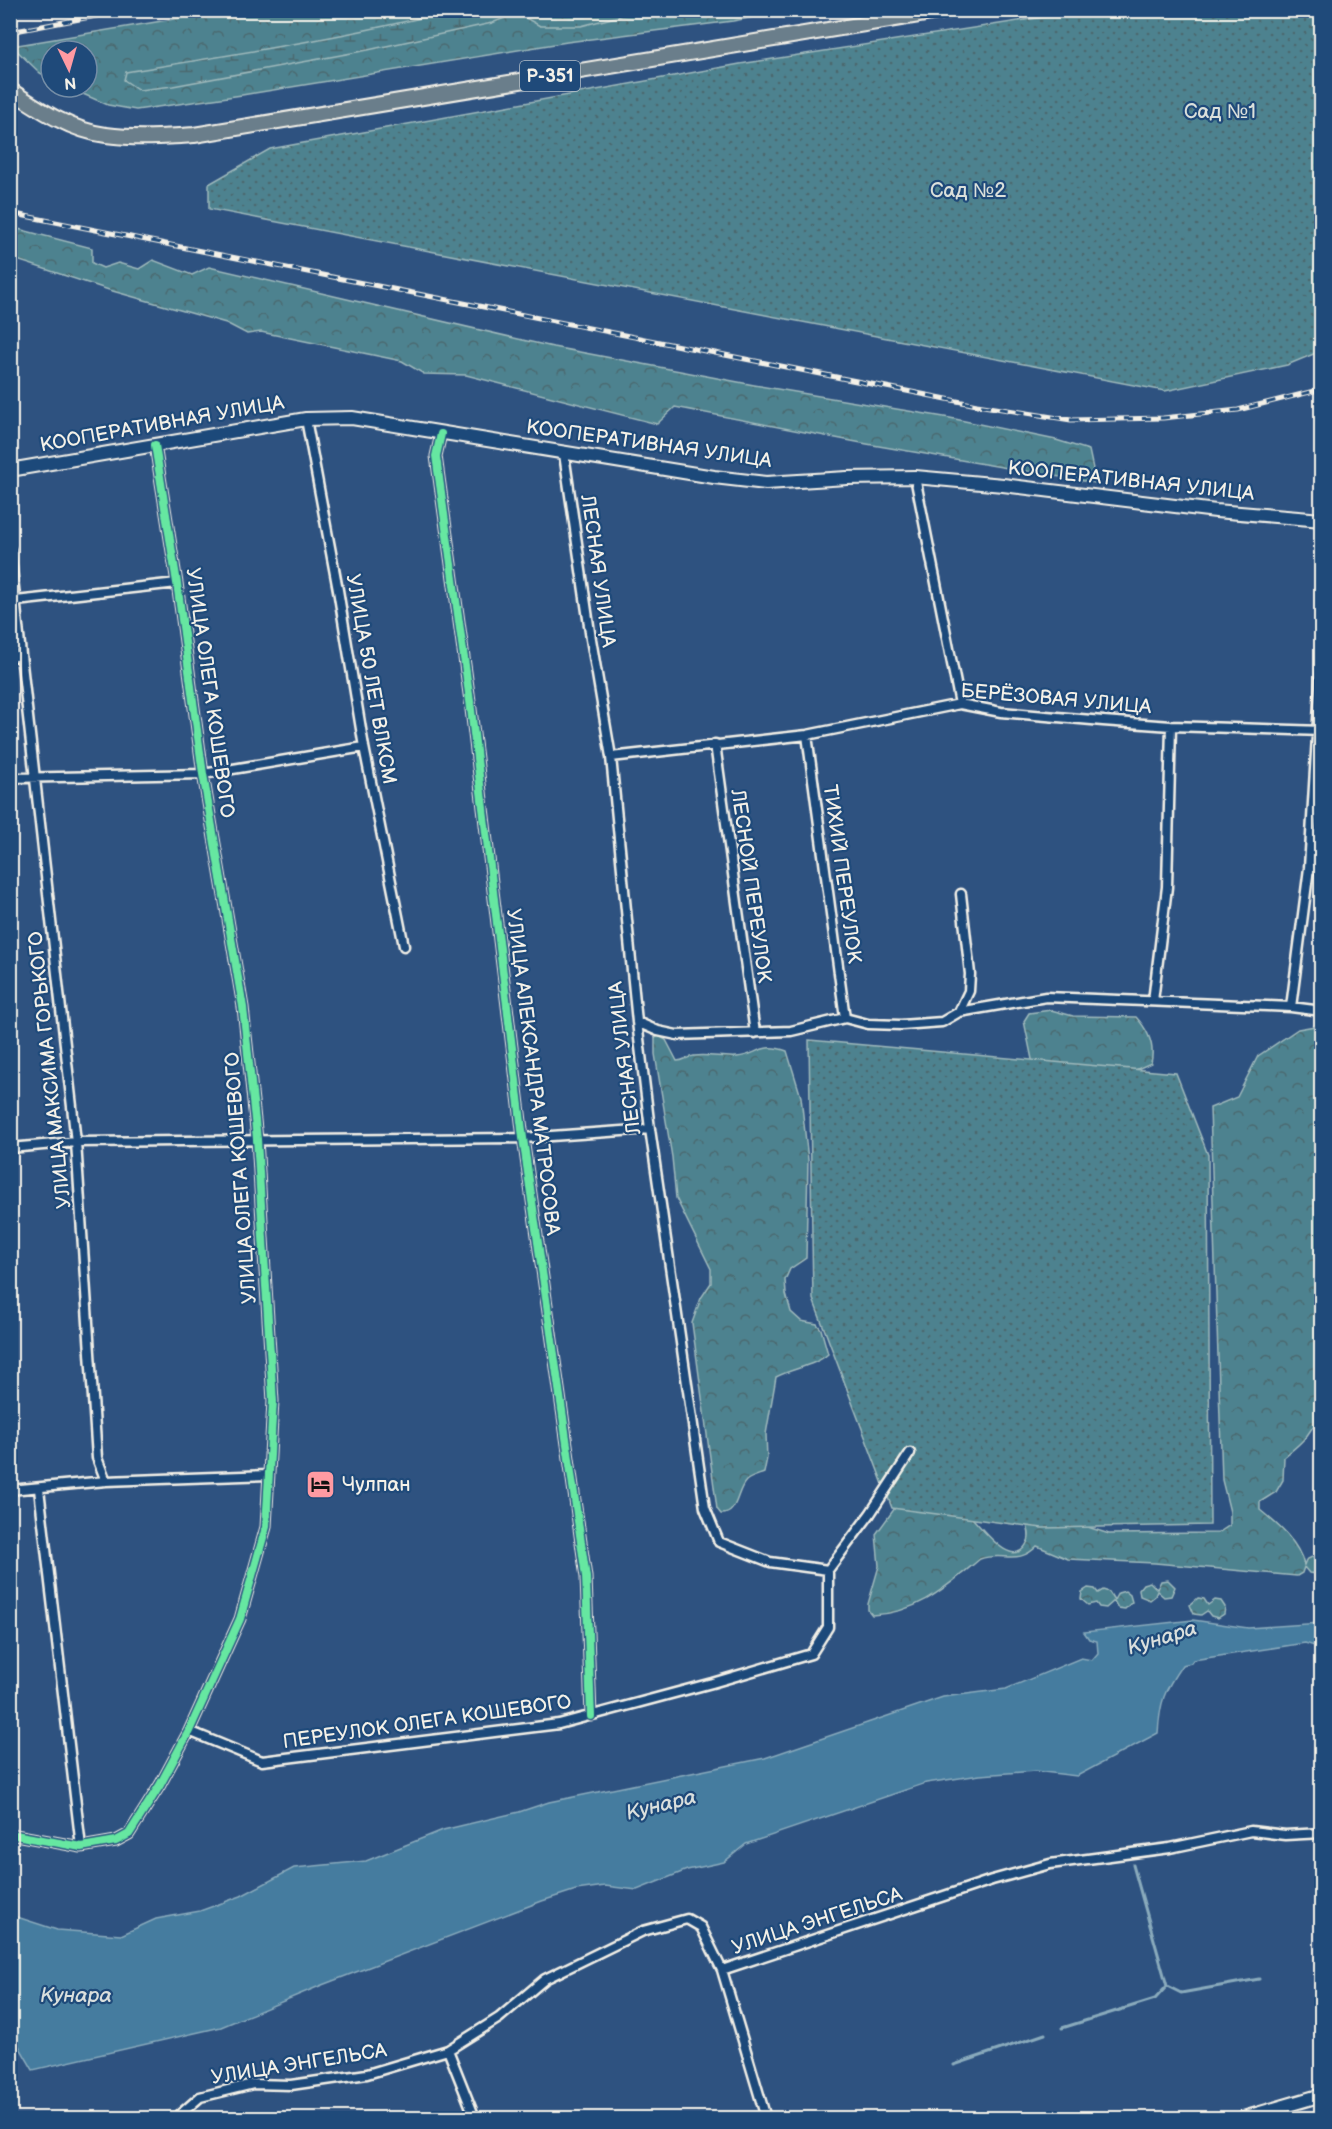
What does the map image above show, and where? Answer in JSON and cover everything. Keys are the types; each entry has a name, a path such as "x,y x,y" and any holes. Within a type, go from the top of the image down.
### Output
{"main road":[{"name":"Р-351","path":"10,90 40,110 69,124 104,135 150,138 194,135 949,10"},
{"name":"КООПЕРАТИВНАЯ УЛИЦА","path":"10,470 306,419 352,418 564,454 766,483 915,477 1003,485 1216,511 1322,520"},
{"path":"1243,2118 1322,2095"}],"street":[{"name":"УЛИЦА 50 ЛЕТ ВЛКСМ","path":"306,419 339,590 364,747 404,946"},
{"name":"УЛИЦА АЛЕКСАНДРА МАТРОСОВА","path":"441,434 436,456 470,701 523,1138 586,1577 591,1716"},
{"name":"УЛИЦА ОЛЕГА КОШЕВОГО","path":"81,1847 116,1841 129,1834 160,1785 189,1731 240,1619 266,1527 273,1401 257,1139 243,1007 203,774 177,583 155,445"},
{"name":"ЛЕСНАЯ УЛИЦА","path":"564,454 611,757 650,1129 705,1508 718,1542 770,1562 828,1570"},
{"path":"915,477 960,704"},
{"name":"УЛИЦА МАКСИМА ГОРЬКОГО","path":"10,549 76,1142 98,1458 106,1480"},
{"path":"16,601 177,583"},
{"path":"1291,1007 1309,868 1320,731 1322,654"},
{"path":"10,657 21,655"},
{"name":"БЕРЁЗОВАЯ УЛИЦА","path":"611,757 807,735 960,704 1001,712 1171,726 1320,731"},
{"path":"1154,1001 1167,887 1171,726"},
{"name":"ТИХИЙ ПЕРЕУЛОК","path":"807,735 845,1018"},
{"name":"ЛЕСНОЙ ПЕРЕУЛОК","path":"715,744 755,1033"},
{"path":"10,778 203,774 364,747"},
{"path":"1309,868 1322,869"},
{"path":"959,1012 969,991 970,974 961,894"},
{"path":"637,1022 658,1031 677,1035 791,1031 845,1018 868,1024 901,1025 942,1022 959,1012 1046,997 1291,1007 1322,1011"},
{"path":"10,1148 76,1142 523,1138 650,1129"},
{"path":"828,1570 870,1514 910,1453"},
{"path":"10,1490 106,1480 268,1475"},
{"path":"10,1834 81,1847 39,1488"},
{"name":"ПЕРЕУЛОК ОЛЕГА КОШЕВОГО","path":"189,1731 262,1761 559,1724 591,1716 811,1654 828,1627 828,1570"},
{"name":"УЛИЦА ЭНГЕЛЬСА","path":"176,2118 201,2097 253,2084 291,2085 367,2074 448,2050 499,2018 545,1979 643,1931 687,1919 701,1927 722,1970 992,1880 1050,1864 1170,1848 1251,1831 1285,1835 1322,1833"},
{"path":"722,1970 766,2118"},
{"path":"448,2050 476,2118"}],"green space":[{"path":"454,10 639,11 581,26 540,26 517,13 492,23 368,50 173,86 139,90 124,80 126,72 332,37"},
{"name":"Сад №2","path":"1089,10 1321,11 1321,351 1287,365 1165,391 209,209 209,184 270,149 740,64"},
{"path":"222,11 785,11 733,21 567,42 136,110 108,105 94,99 99,99 99,39 54,39"},
{"path":"39,42 39,72 12,46"},
{"path":"18,229 92,248 92,263 103,268 118,263 139,269 153,260 192,275 209,267 553,347 754,385 950,418 1056,440 1089,450 1096,483 867,444 675,407 657,424 466,375 424,374 402,361 261,332 247,334 226,323 109,290 11,258 11,236"},
{"path":"1051,1010 1073,1016 1136,1017 1150,1038 1151,1063 1122,1076 1034,1069 1024,1021 1029,1013"},
{"path":"1321,1025 1321,1420 1284,1457 1283,1480 1276,1492 1260,1502 1260,1510 1292,1541 1304,1565 1306,1560 1312,1557 1320,1559 1318,1551 1321,1545 1321,1579 1317,1574 1309,1573 1304,1567 1302,1573 1297,1576 1155,1563 1068,1559 1037,1546 1030,1552 1017,1557 996,1556 980,1559 931,1597 918,1604 889,1613 872,1615 868,1610 868,1604 879,1566 876,1534 903,1497 958,1505 991,1539 1002,1548 1012,1552 1021,1551 1028,1541 1029,1533 1025,1519 1048,1514 1109,1534 1218,1533 1230,1525 1230,1512 1222,1480 1210,1108 1237,1097 1258,1056 1298,1029"},
{"path":"659,1036 666,1040 677,1061 699,1056 744,1056 765,1048 787,1051 801,1097 808,1160 806,1258 790,1269 785,1280 786,1294 791,1312 801,1321 817,1324 821,1329 828,1354 817,1361 776,1377 766,1434 767,1458 764,1473 746,1481 731,1511 721,1514 717,1509 692,1323 701,1298 711,1283 711,1269 676,1198 672,1157 655,1054 655,1038"},
{"path":"809,1040 1176,1073 1208,1155 1210,1525 1042,1528 892,1508 813,1299"},
{"path":"1168,1580 1175,1587 1171,1596 1164,1597 1157,1591 1150,1600 1140,1596 1139,1589 1143,1584 1150,1582 1157,1589 1161,1581"},
{"path":"1088,1588 1095,1589 1098,1593 1103,1590 1109,1592 1114,1600 1118,1593 1125,1591 1130,1595 1132,1602 1125,1609 1118,1608 1114,1601 1106,1608 1099,1607 1096,1603 1088,1605 1081,1599 1082,1592"},
{"path":"1198,1598 1204,1599 1208,1605 1215,1600 1221,1601 1225,1607 1224,1614 1218,1618 1211,1616 1207,1611 1201,1615 1194,1614 1190,1605"}],"water":[{"name":"Кунара","path":"1193,1620 1248,1628 1321,1623 1321,1648 1305,1643 1193,1660 1191,1663 1182,1665 1164,1697 1158,1733 1077,1776 1035,1771 980,1775 926,1783 746,1844 724,1862 687,1870 637,1890 605,1886 576,1890 542,1901 322,1985 221,2027 33,2070 19,2046 11,2049 11,1915 57,1930 121,1935 156,1919 200,1911 241,1896 294,1868 366,1861 443,1830 519,1812 549,1802 765,1758 943,1697 1006,1689 1081,1658 1092,1660 1098,1653 1097,1641 1089,1639 1084,1632"}],"waterway":[{"path":"1133,1865 1167,1986 1181,1993 1259,1979"},
{"path":"1062,2028 1155,1999 1167,1986"},
{"path":"954,2065 1045,2034"}],"railway":[{"path":"10,32 128,10"},
{"path":"10,213 977,405 1071,420 1163,418 1238,410 1322,389"}],"cycle path":[{"path":"441,434 436,456 470,701 523,1138 586,1577 591,1716"},
{"path":"10,1834 81,1847 116,1841 129,1834 160,1785 189,1731 240,1619 266,1527 273,1401 257,1139 243,1007 203,774 177,583 155,445"}],"place":[{"name":"Чулпан","path":"321,1485"}],"park label":[{"name":"Сад №1","path":"1220,112"}]}
